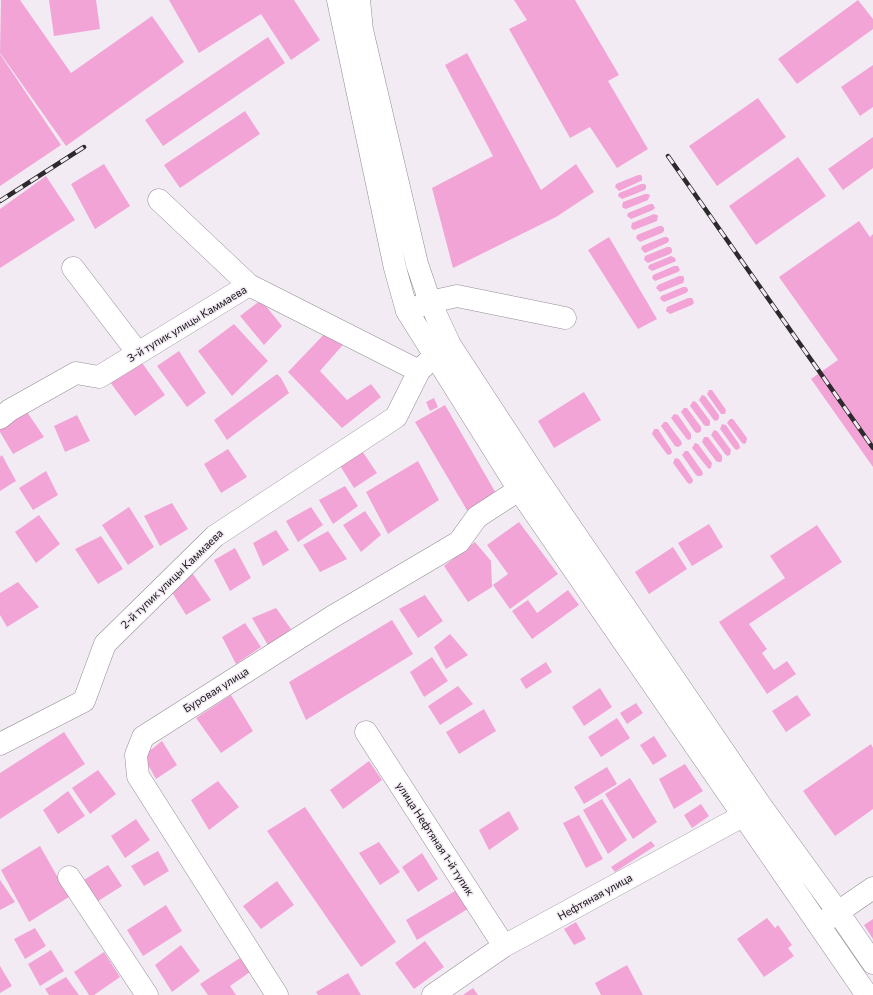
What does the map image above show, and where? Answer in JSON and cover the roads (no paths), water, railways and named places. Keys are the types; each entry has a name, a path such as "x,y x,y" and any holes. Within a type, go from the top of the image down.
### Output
{"street":[{"path":"338,0 395,268 407,311 442,350 537,478 752,811 819,925 867,995"},
{"path":"359,0 362,30 417,264 430,302 442,350 519,490 752,811 838,912 873,963"},
{"path":"159,200 249,285"},
{"path":"73,268 138,354"},
{"name":"3-й тупик улицы Каммаева","path":"3,408 76,373 99,377 249,285 419,371"},
{"path":"407,311 430,302 457,296 565,318"},
{"name":"2-й тупик улицы Каммаева","path":"0,744 84,701 105,644 127,622 215,536 396,417 419,371 442,350"},
{"name":"Буровая улица","path":"277,995 138,776 136,755 143,737 332,617 459,542 477,517 537,478"},
{"name":"улица Нефтяная 1-й тупик","path":"366,732 504,946"},
{"name":"Нефтяная улица","path":"433,995 504,946 752,811"},
{"path":"69,877 147,995"},
{"path":"819,925 873,888"}],"railway":[{"path":"0,201 84,147"},
{"path":"668,156 873,448"}]}
